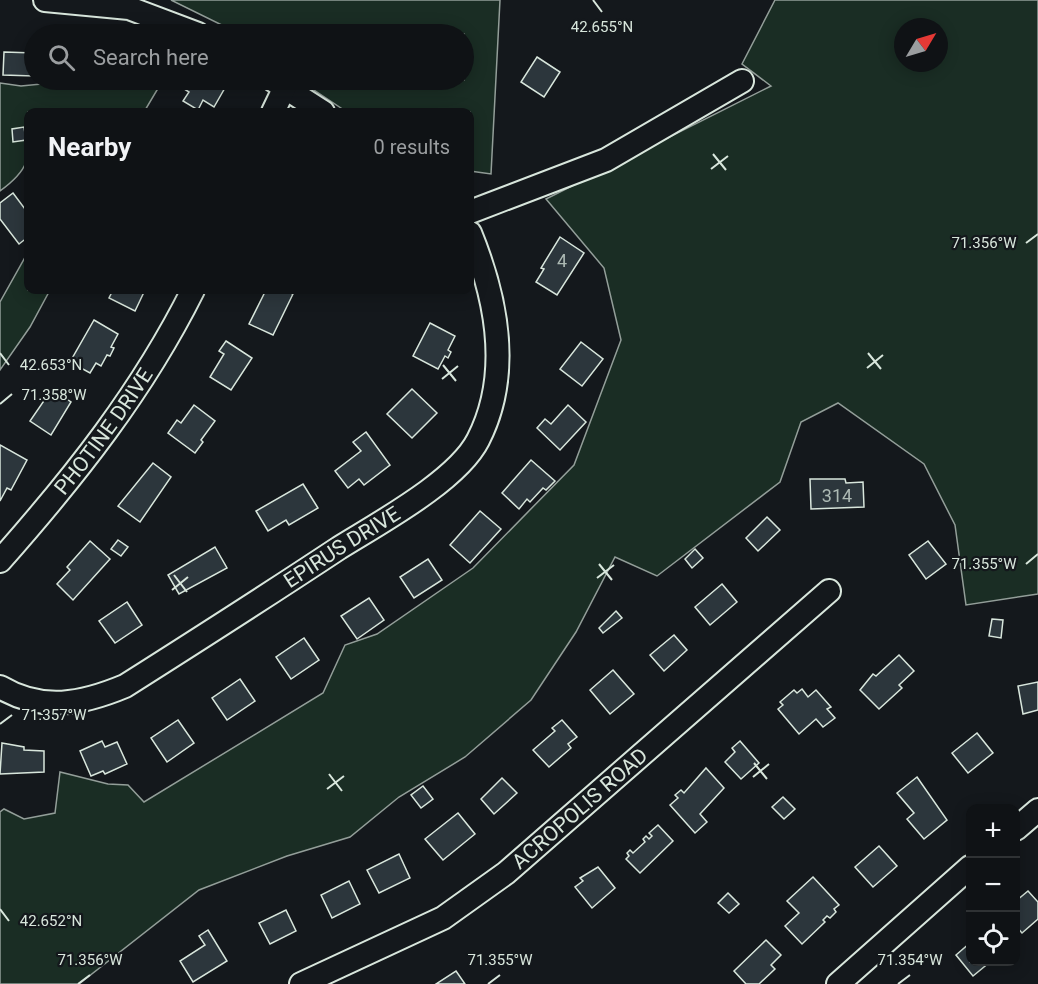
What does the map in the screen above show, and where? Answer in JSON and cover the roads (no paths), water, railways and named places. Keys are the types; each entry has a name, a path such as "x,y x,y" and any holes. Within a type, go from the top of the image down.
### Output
{"street":[{"path":"45,0 129,8 171,24"},
{"path":"474,210 606,160 742,81"},
{"path":"274,108 278,90"},
{"path":"290,90 317,108"},
{"name":"EPIRUS DRIVE","path":"0,687 35,702 65,704 94,699 125,687 403,507 452,472 477,443 490,415 497,384 498,355 495,317 474,246"},
{"name":"PHOTINE DRIVE","path":"0,561 105,436 151,367 191,294"},
{"name":"ACROPOLIS ROAD","path":"301,984 411,935 473,899 506,873 829,591"},
{"path":"1020,826 1038,810"},
{"path":"838,984 966,871"}]}
